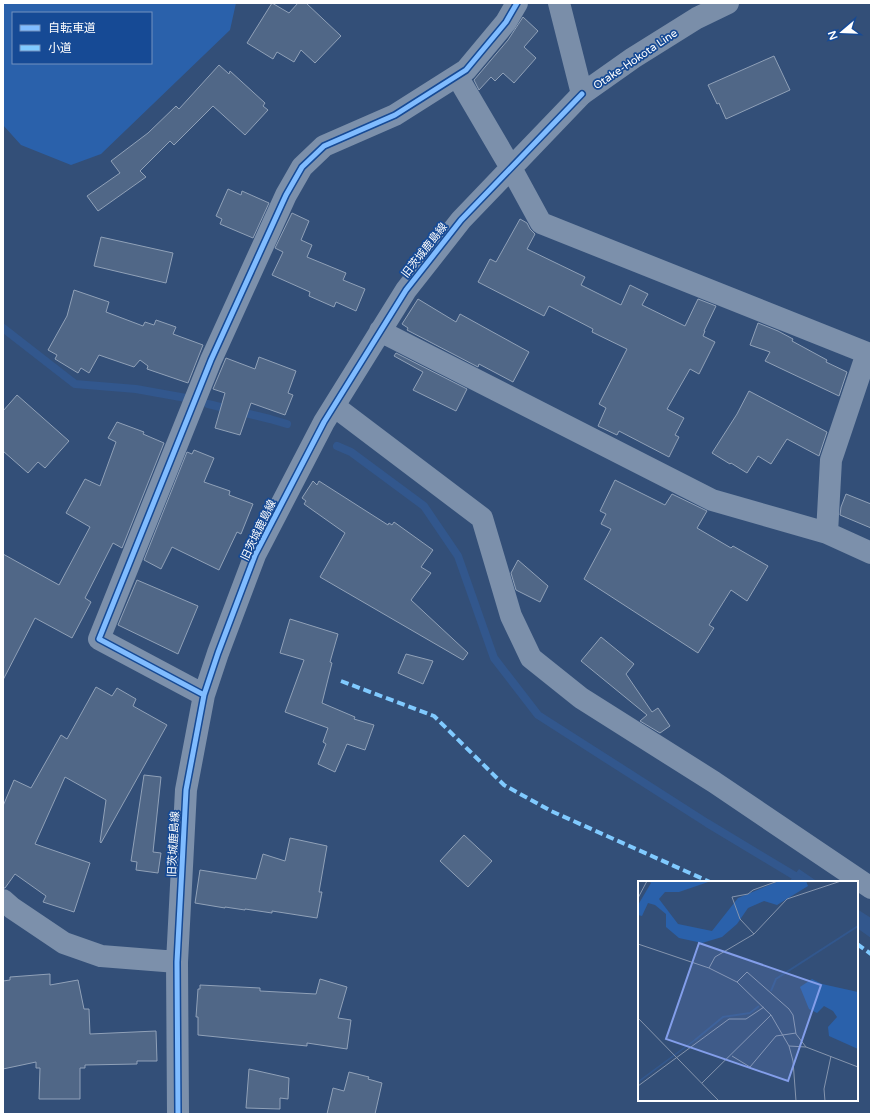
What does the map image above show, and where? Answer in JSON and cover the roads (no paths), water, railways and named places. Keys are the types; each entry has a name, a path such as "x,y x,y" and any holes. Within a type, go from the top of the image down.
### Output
{"main road":[{"name":"Otake-Hokota Line","path":"559,3 582,94 633,58 697,18 728,3"}],"street":[{"path":"204,695 99,639 211,360 286,195 302,167 324,146 395,115 466,70 506,22 517,3"},
{"path":"457,76 511,168 541,223 868,353 831,460 827,534"},
{"name":"旧茨城鹿島線","path":"178,1114 177,962 186,790 204,695 218,653 255,555 324,422 406,290 461,220 582,94"},
{"path":"380,331 712,500 827,534 871,552"},
{"path":"334,406 482,518 511,616 531,658 581,698 714,782 871,888"},
{"path":"3,900 12,908 64,943 101,956 177,962"}],"waterway":[{"path":"3,328 75,384 136,389 186,398"},
{"path":"208,404 287,424"},
{"path":"337,446 351,452 424,506 458,556 494,658 538,715 707,823 803,881"}]}
